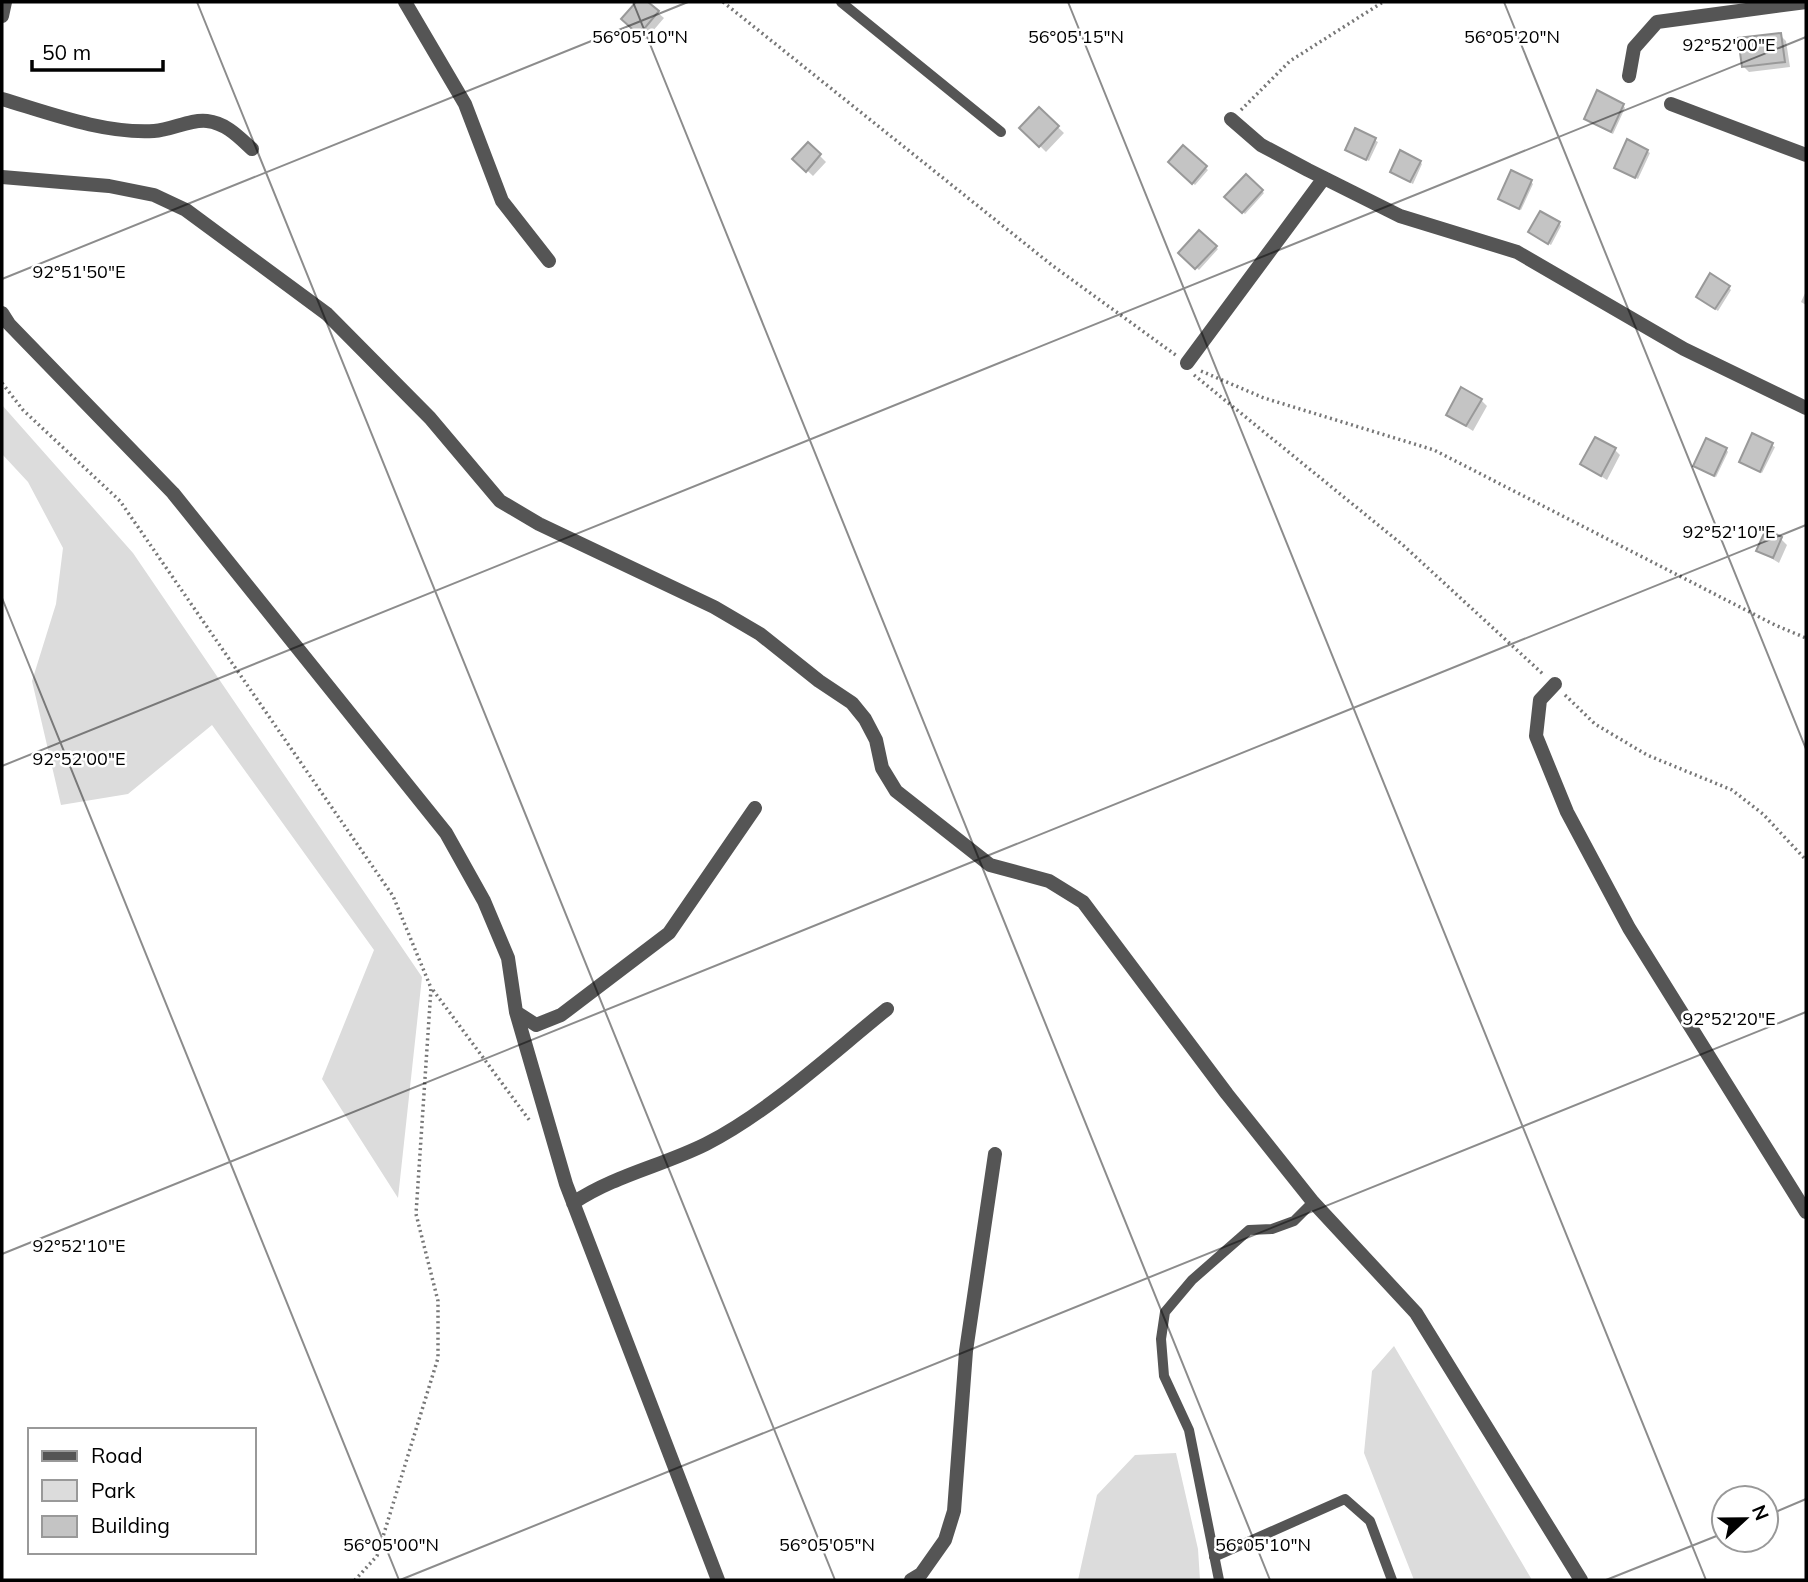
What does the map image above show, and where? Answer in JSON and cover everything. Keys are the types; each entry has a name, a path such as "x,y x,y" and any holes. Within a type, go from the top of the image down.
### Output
{"street":[{"path":"2,16 5,2"},
{"path":"405,2 465,104 502,201 549,261"},
{"path":"1629,76 1634,48 1657,22 1806,2"},
{"path":"2,99 55,115 114,127 154,131 207,121 229,128 252,149"},
{"path":"1671,104 1806,155"},
{"path":"1231,120 1261,145 1324,178 1400,216 1517,252 1684,349 1806,408"},
{"path":"2,177 109,186 154,195 186,210 327,314 430,418 500,501 539,524 714,607 760,634 819,681 852,703 876,740 883,768 896,791 990,864 1049,881 1083,902 1227,1094 1313,1202 1416,1314 1581,1580"},
{"path":"1186,366 1324,178"},
{"path":"2,313 9,324 173,493 446,833 484,901 508,958 516,1012 573,1203 718,1580"},
{"path":"1555,684 1540,700 1536,736 1567,812 1629,928 1806,1212"},
{"path":"516,1012 536,1025 561,1015 668,933 755,808"},
{"path":"573,1203 599,1186 706,1143 765,1105 887,1009"},
{"path":"911,1580 921,1574 945,1540 954,1511 965,1351 995,1154"}],"lane":[{"path":"841,2 1001,132"},
{"path":"1219,1580 1189,1430 1164,1376 1161,1339 1165,1312 1200,1272 1249,1230 1272,1229 1294,1221 1313,1202"},
{"path":"1214,1558 1345,1499 1370,1521 1392,1580"}],"path":[{"path":"723,2 1053,267 1164,348 1404,546 1595,724 1647,755 1732,790 1763,814 1806,860"},
{"path":"1231,120 1290,61 1383,2"},
{"path":"1186,366 1264,398 1434,450 1775,625 1806,638"},
{"path":"2,383 23,410 120,501 393,896 431,988 537,1130"},
{"path":"355,1580 377,1556 438,1358 438,1301 416,1214 431,988"}],"green space":[{"path":"2,405 133,553 422,977 398,1198 322,1079 374,950 212,725 128,794 61,805 32,681 56,604 63,548 28,482 2,454"},
{"path":"1394,1346 1532,1580 1414,1580 1364,1453 1372,1371"},
{"path":"1176,1453 1198,1549 1200,1580 1078,1580 1097,1495 1135,1455"}],"building":[{"path":"636,2 648,2 659,11 639,35 621,19"},
{"path":"1781,33 1785,62 1742,67 1738,38"},
{"path":"1597,90 1624,104 1611,132 1584,119"},
{"path":"1039,107 1059,126 1039,147 1019,128"},
{"path":"1355,128 1376,138 1366,160 1345,150"},
{"path":"1627,139 1648,150 1635,178 1614,168"},
{"path":"808,142 821,154 806,172 792,159"},
{"path":"1183,145 1207,166 1192,184 1168,162"},
{"path":"1400,150 1421,161 1410,182 1390,172"},
{"path":"1511,170 1532,180 1519,209 1498,199"},
{"path":"1246,174 1263,190 1242,213 1224,197"},
{"path":"1540,211 1560,222 1548,244 1528,232"},
{"path":"1199,230 1217,246 1195,269 1178,253"},
{"path":"1710,273 1730,286 1715,309 1696,297"},
{"path":"1461,387 1482,399 1466,426 1446,415"},
{"path":"1752,433 1773,443 1760,472 1739,462"},
{"path":"1595,437 1616,448 1601,476 1580,464"},
{"path":"1706,438 1727,448 1714,476 1693,466"},
{"path":"1766,529 1782,537 1773,558 1756,551"}]}
